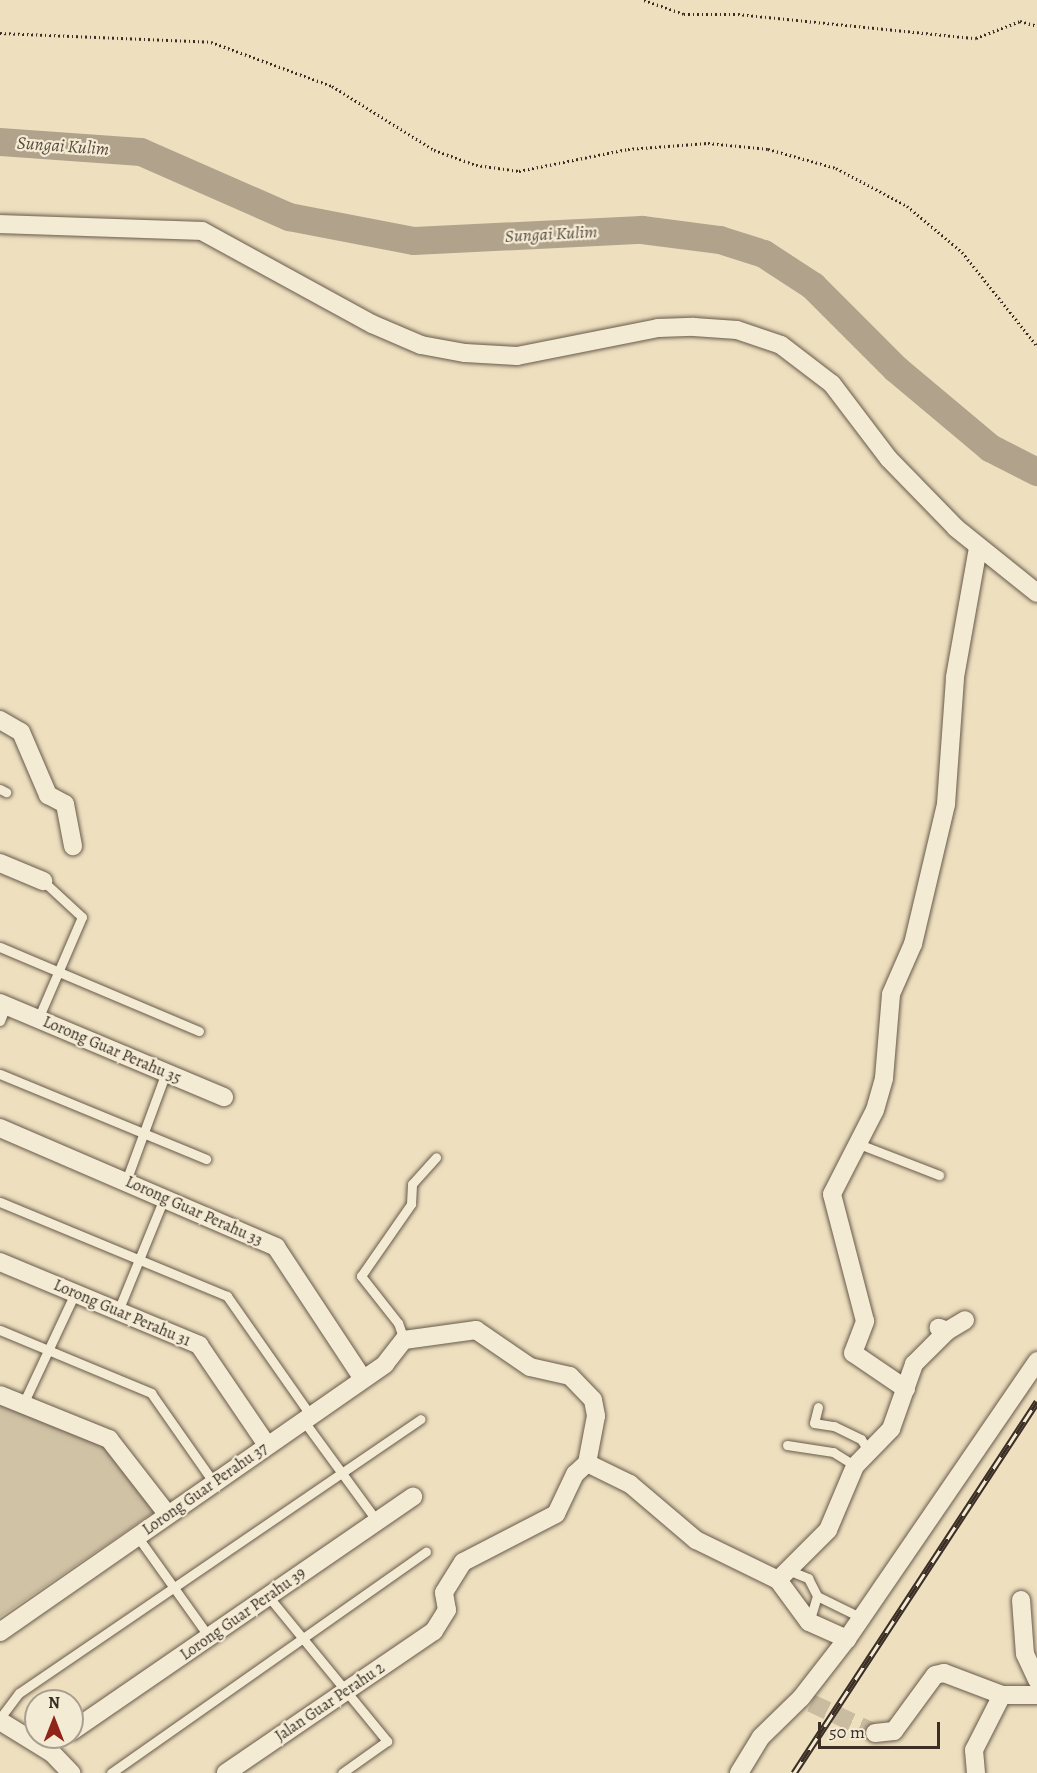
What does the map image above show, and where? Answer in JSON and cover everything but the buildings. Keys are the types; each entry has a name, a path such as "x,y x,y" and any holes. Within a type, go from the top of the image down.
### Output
{"street":[{"path":"0,224 202,231 372,324 421,345 465,353 517,356 563,350 658,328 748,334 781,345 818,370 889,459 978,548 1037,593"},
{"path":"906,1389 853,1353 865,1321 838,1232 832,1194 859,1144 884,1078 891,994 913,944 946,804 955,677 978,548"},
{"path":"0,720 21,732 48,795 65,804 73,846"},
{"path":"0,863 43,881"},
{"name":"Lorong Guar Perahu 35","path":"2,1010 38,1019 224,1097"},
{"name":"Lorong Guar Perahu 33","path":"0,1128 276,1247 363,1379"},
{"name":"Lorong Guar Perahu 31","path":"0,1262 199,1346 267,1445"},
{"path":"783,1575 828,1530 855,1466 867,1449 891,1429 914,1364 943,1330 964,1320"},
{"path":"404,1340 476,1330 530,1367 570,1376 595,1408 587,1463 630,1484 696,1540 783,1575 809,1622 847,1639"},
{"name":"Lorong Guar Perahu 37","path":"0,1632 385,1364 404,1340"},
{"path":"739,1773 761,1737 806,1701 1037,1361"},
{"path":"0,1395 109,1439 168,1515"},
{"name":"Jalan Guar Perahu 2","path":"226,1773 434,1631 447,1610 444,1593 463,1562 556,1514 575,1474 587,1463"},
{"name":"Lorong Guar Perahu 39","path":"84,1723 413,1497"},
{"path":"875,1733 894,1731 935,1675 944,1673 1002,1695 1037,1690 1025,1654 1021,1600"},
{"path":"976,1773 974,1750 1002,1695"},
{"path":"0,1719 51,1753 71,1773"},
{"path":"51,1753 54,1749"}],"lane":[{"path":"38,1019 82,916 43,881"},
{"path":"0,947 199,1031"},
{"path":"126,1181 166,1072"},
{"path":"0,1074 206,1159"},
{"path":"859,1144 939,1175"},
{"path":"404,1340 398,1323 361,1276 411,1204 412,1184 436,1157"},
{"path":"117,1311 164,1198"},
{"path":"0,1202 227,1296 342,1472 377,1521"},
{"path":"23,1404 75,1293"},
{"path":"0,1330 151,1393 214,1483"},
{"path":"818,1407 814,1423 834,1426 861,1439 867,1449"},
{"path":"0,1719 19,1693 420,1419"},
{"path":"787,1445 833,1452 855,1466"},
{"path":"137,1536 209,1637"},
{"path":"111,1773 426,1552"},
{"path":"783,1575 808,1578 817,1596 862,1618"},
{"path":"268,1596 303,1638 343,1693 387,1741 342,1773"},
{"path":"809,1622 817,1596"}],"path":[{"path":"644,0 684,14 780,17 976,38 1020,21 1037,26"},
{"path":"0,33 211,42 332,86 434,150 476,165 519,171 628,149 708,143 768,149 836,168 907,206 962,252 1037,346"}],"shaded area":[{"path":"0,1405 104,1445 154,1512 0,1617"}],"waterway":[{"name":"Sungai Kulim","path":"0,142 141,152 289,217 414,241 642,230 720,240 764,254 813,286 896,369 990,448 1037,472"}],"tunnel":[{"path":"811,1703 875,1733"}],"railway":[{"path":"794,1773 1037,1401"}]}
